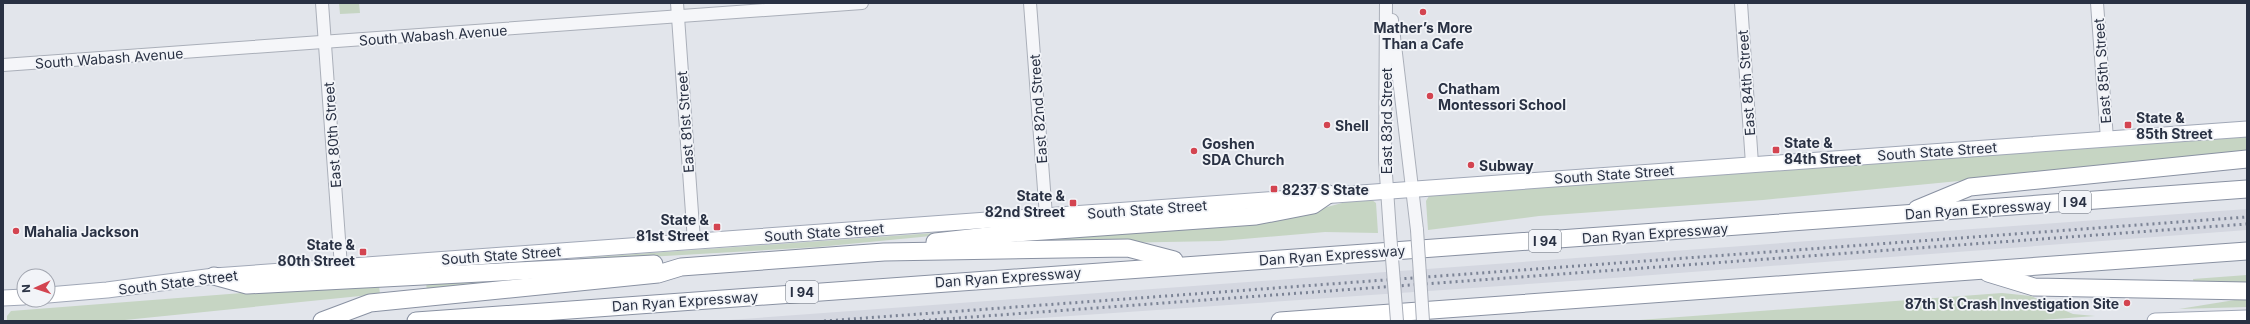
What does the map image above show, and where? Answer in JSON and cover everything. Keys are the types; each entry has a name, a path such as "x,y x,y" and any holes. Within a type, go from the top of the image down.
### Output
{"highway":[{"path":"1903,215 1970,188 2247,159"},
{"name":"Dan Ryan Expressway","path":"416,321 1188,264 1362,254 2247,189"},
{"path":"884,252 913,245 1014,233 1256,216 1313,205 1329,194"},
{"path":"322,321 370,303 658,274 681,267 884,252 1128,248 1188,264"},
{"path":"1280,321 2247,251"},
{"path":"214,276 247,285 657,263 681,267"},
{"path":"1978,270 2034,287 2247,291"}],"main road":[{"name":"South State Street","path":"56,294 107,290 214,276 1329,194 2247,129"},
{"path":"3,298 16,297"},
{"path":"2155,321 2247,318"}],"street":[{"name":"East 80th Street","path":"322,3 341,267"},
{"name":"East 81st Street","path":"677,3 694,241"},
{"name":"South Wabash Avenue","path":"3,65 325,43 862,3"},
{"name":"East 82nd Street","path":"1030,3 1046,216"},
{"name":"East 83rd Street","path":"1386,3 1385,160 1397,321"},
{"name":"East 83rd Street","path":"1390,3 1413,188 1423,321"},
{"name":"East 84th Street","path":"1741,3 1752,164"},
{"name":"East 85th Street","path":"2097,3 2107,139"}],"shaded area":[{"path":"2247,209 2247,230 1600,279 998,321 715,321"}],"green space":[{"path":"339,3 359,3 360,13 340,14"},
{"path":"2247,136 2247,153 1763,200 1539,216 1428,230 1426,201 1429,196"},
{"path":"1372,200 1376,203 1378,233 1325,232 1220,241 1002,245 1002,242 1304,213 1346,202"},
{"path":"962,231 962,233 818,247 580,261 580,258"},
{"path":"555,275 427,292 426,282"},
{"path":"2247,275 2247,284 2194,284 2193,279"},
{"path":"379,286 380,294 115,321 7,321 7,316 11,311 255,292"},
{"path":"2002,293 2031,296 2073,314 2095,316 2027,321 1626,321"},
{"path":"2247,298 2247,307 2179,309"}],"railway":[{"path":"824,321 2247,217"},
{"path":"917,321 2247,224"}],"place":[{"name":"Mather’s More Than a Cafe","path":"1423,12"},
{"name":"Chatham Montessori School","path":"1430,96"},
{"name":"Shell","path":"1327,125"},
{"name":"State & 85th Street","path":"2128,125"},
{"name":"State & 84th Street","path":"1776,150"},
{"name":"Goshen SDA Church","path":"1194,151"},
{"name":"Subway","path":"1471,165"},
{"name":"8237 S State","path":"1274,189"},
{"name":"State & 82nd Street","path":"1073,203"},
{"name":"State & 81st Street","path":"717,227"},
{"name":"Mahalia Jackson","path":"16,231"},
{"name":"State & 80th Street","path":"363,252"},
{"name":"87th St Crash Investigation Site","path":"2127,303"}]}
